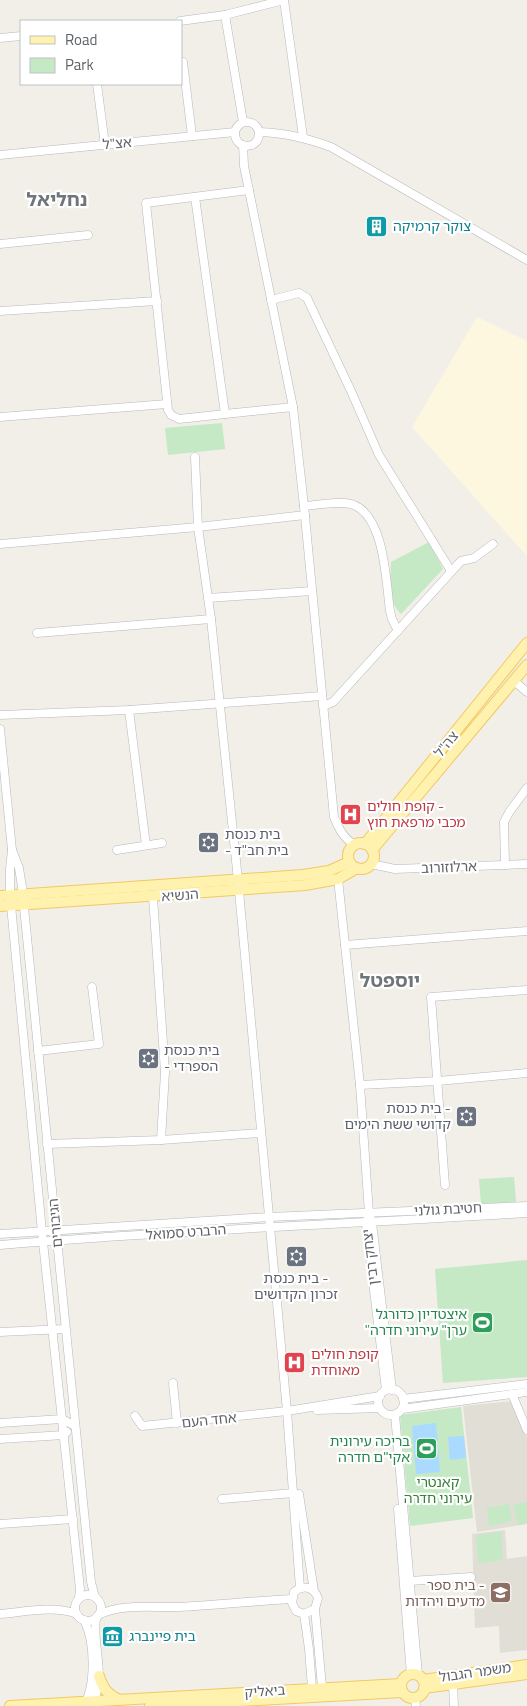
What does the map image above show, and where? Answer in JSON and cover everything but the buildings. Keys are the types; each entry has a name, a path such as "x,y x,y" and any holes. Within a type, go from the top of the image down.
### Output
{"main road":[{"name":"צה\"ל","path":"364,846 527,643"},
{"name":"צה\"ל","path":"364,846 527,665"},
{"path":"364,846 374,858 371,864 364,868 353,865 348,854 364,846"},
{"name":"הנשיא","path":"0,906 7,899 153,897 312,874 353,865"},
{"name":"הנשיא","path":"24,899 238,885 305,885 338,879 353,865"},
{"name":"משמר הגבול","path":"419,1679 527,1665"},
{"name":"משמר הגבול","path":"419,1679 453,1684 527,1674"},
{"path":"99,1676 106,1692 112,1697 121,1700"},
{"path":"405,1677 419,1679 422,1693 415,1702 402,1688 405,1677"},
{"name":"ביאליק","path":"150,1706 402,1688"},
{"name":"ביאליק","path":"10,1706 88,1704 121,1700 318,1694"}],"street":[{"path":"182,21 225,16 284,0 303,137"},
{"path":"225,16 243,122"},
{"path":"0,38 20,36"},
{"path":"183,62 192,136"},
{"path":"97,85 105,145"},
{"path":"259,132 257,140 251,145 243,145 236,140 235,132 237,126 243,122 253,124 259,132 303,137 331,147 527,260"},
{"name":"אצ\"ל","path":"0,155 235,132"},
{"path":"243,145 244,166 293,408 305,510 334,818 347,841 364,846"},
{"path":"249,190 146,203 166,404 171,415 179,419 293,408"},
{"path":"195,197 225,414"},
{"path":"0,244 88,235"},
{"path":"271,300 299,293 308,298 379,455 452,570"},
{"path":"0,312 157,301"},
{"path":"0,418 166,404"},
{"path":"195,457 198,526 211,618 270,1227 294,1493 300,1588"},
{"path":"0,544 198,526 348,503 356,505 371,520 381,546 390,611 398,631"},
{"path":"323,706 333,702 461,561 474,558 493,544"},
{"path":"208,598 312,591"},
{"path":"37,633 211,618"},
{"path":"514,680 527,692"},
{"path":"0,715 219,705 322,696"},
{"path":"129,710 146,845"},
{"name":"הגיבורים","path":"0,729 4,805 12,850 19,868 24,899 91,1582 97,1599"},
{"path":"505,865 504,822 527,788"},
{"path":"117,850 162,843"},
{"name":"הגיבורים","path":"12,850 7,899 73,1519 80,1589 78,1600"},
{"name":"ארלוזורוב","path":"371,864 394,869 527,864"},
{"name":"יצחק רבין","path":"338,879 360,1085 369,1223 386,1392"},
{"path":"153,897 164,1072 161,1140"},
{"path":"345,945 527,931"},
{"path":"38,1051 99,1044 92,987"},
{"path":"446,1185 431,997 527,990"},
{"path":"360,1085 438,1081 527,1073"},
{"path":"47,1144 161,1140 261,1133"},
{"name":"חטיבת גולני","path":"369,1213 527,1206"},
{"name":"הרברט סמואל","path":"0,1234 269,1217 369,1213"},
{"name":"חטיבת גולני","path":"369,1223 527,1213"},
{"name":"הרברט סמואל","path":"0,1245 270,1227 369,1223"},
{"path":"0,1332 65,1329"},
{"path":"173,1383 177,1423"},
{"path":"403,1399 527,1384"},
{"path":"402,1408 403,1399 398,1392 386,1392 378,1400 380,1408 386,1414 392,1415 402,1408 527,1392"},
{"name":"אחד העם","path":"287,1411 386,1392"},
{"path":"512,1394 527,1430"},
{"name":"אחד העם","path":"135,1416 142,1426 287,1411 380,1408"},
{"path":"287,1411 314,1591 318,1598 315,1609 318,1694"},
{"path":"392,1415 419,1679"},
{"path":"392,1415 419,1679"},
{"path":"0,1423 62,1419 75,1426 64,1434 0,1439"},
{"path":"222,1498 294,1493"},
{"path":"0,1524 73,1519"},
{"path":"410,1582 471,1577"},
{"path":"314,1591 300,1588 294,1592 292,1603 296,1611 304,1614 315,1609"},
{"path":"51,1611 66,1608 86,1595 108,1604 126,1608"},
{"path":"88,1704 99,1676 95,1629 97,1616 101,1608 97,1599"},
{"path":"84,1620 112,1609 178,1607 292,1599"},
{"path":"77,1614 75,1606 78,1600"},
{"path":"0,1614 51,1611 71,1612 84,1620 89,1632 92,1667 88,1704"},
{"path":"304,1614 318,1694"},
{"path":"453,1684 454,1706"}],"shaded area":[{"path":"477,317 527,341 527,556 412,427"},
{"path":"512,1401 527,1437 527,1524 477,1532 463,1406"},
{"name":"בית ספר - מדעים ויהדות","path":"505,1530 507,1559 527,1556 527,1650 500,1653 499,1626 475,1628 472,1534"}],"green space":[{"path":"222,423 225,449 168,455 165,428"},
{"path":"429,542 443,569 401,614 392,596 390,582 391,562"},
{"path":"514,1177 516,1202 481,1204 479,1179"},
{"name":"איצטדיון כדורגל \"ערן\" עירוני חדרה","path":"527,1260 527,1377 443,1383 435,1269"},
{"name":"קאנטרי עירוני חדרה","path":"461,1407 473,1518 410,1526 400,1415"},
{"path":"527,1502 527,1523 518,1525 513,1505"},
{"path":"509,1504 512,1521 489,1526 487,1508"},
{"path":"501,1532 503,1560 478,1563 476,1535"}],"water":[{"name":"בריכה עירונית אקי\"ם חדרה","path":"436,1423 440,1472 416,1474 412,1426"},
{"path":"464,1436 466,1458 450,1460 448,1437"}],"place":[{"name":"צוקר קרמיקה","path":"377,226"},
{"name":"קופת חולים - מכבי מרפאת חוץ","path":"351,814"},
{"name":"בית כנסת - בית חב\"ד","path":"209,842"},
{"name":"בית כנסת - הספרדי","path":"148,1058"},
{"name":"בית כנסת - קדושי ששת הימים","path":"467,1116"},
{"name":"בית כנסת - זכרון הקדושים","path":"296,1256"},
{"name":"איצטדיון כדורגל \"ערן\" עירוני חדרה","path":"483,1322"},
{"name":"קופת חולים מאוחדת","path":"295,1362"},
{"name":"בריכה עירונית אקי\"ם חדרה","path":"426,1449"},
{"name":"בית ספר - מדעים ויהדות","path":"501,1593"},
{"name":"בית פיינברג","path":"113,1636"}],"district":[{"name":"נחליאל","path":"57,199"},
{"name":"יוספטל","path":"390,980"}]}
